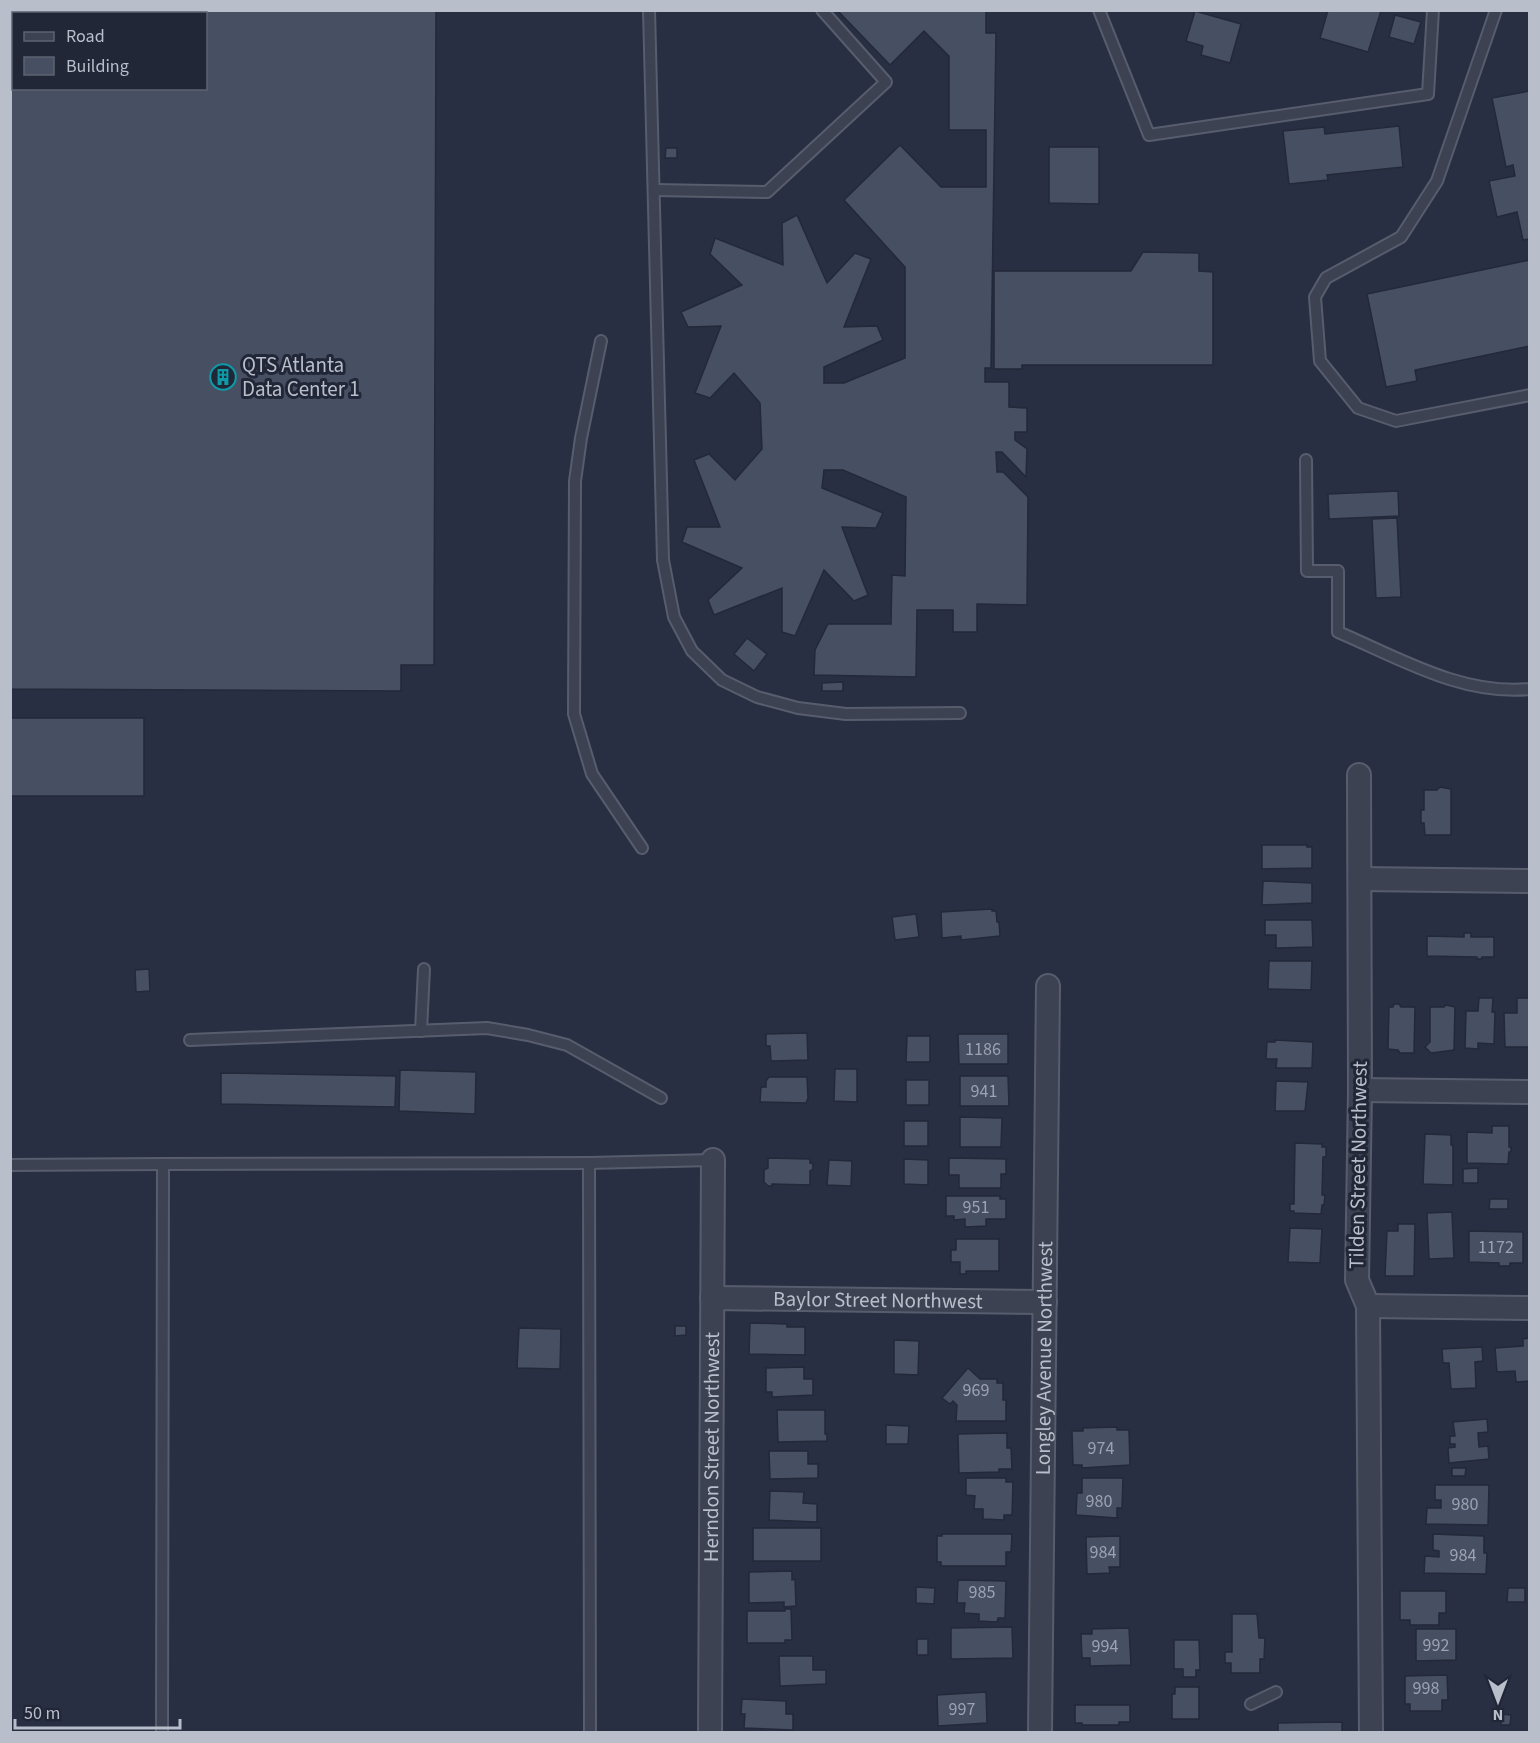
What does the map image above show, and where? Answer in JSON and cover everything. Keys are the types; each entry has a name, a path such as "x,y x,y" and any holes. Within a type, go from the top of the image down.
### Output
{"street":[{"name":"Tilden Street Northwest","path":"1359,775 1360,1089 1357,1280 1368,1306 1371,1732"},
{"path":"1360,879 1530,881"},
{"name":"Longley Avenue Northwest","path":"1040,1732 1048,986"},
{"path":"1360,1089 1530,1092"},
{"name":"Herndon Street Northwest","path":"710,1732 713,1160"},
{"name":"Baylor Street Northwest","path":"712,1298 1045,1302"},
{"path":"1368,1306 1530,1308"}],"lane":[{"path":"649,10 663,560 674,617 692,651 722,680 756,697 798,708 846,714 960,713"},
{"path":"655,190 767,192 886,82 822,10"},
{"path":"1100,10 1149,135 1428,94 1433,10"},
{"path":"1496,10 1437,181 1401,237 1326,278 1315,297 1320,361 1358,408 1396,422 1530,395"},
{"path":"602,341 581,438 575,481 574,714 592,774 642,848"},
{"path":"1306,460 1307,571 1338,571 1338,632 1450,680 1493,690 1530,689"},
{"path":"421,1031 424,969"},
{"path":"190,1040 487,1028 567,1045 661,1098"},
{"path":"10,1165 589,1164 713,1160"},
{"path":"162,1732 163,1164"},
{"path":"589,1164 590,1732"},
{"path":"1251,1704 1276,1692"}],"building":[{"name":"QTS Atlanta Data Center 1","path":"10,10 436,10 434,665 401,665 401,691 10,689"},
{"path":"837,10 986,10 986,33 996,33 991,368 985,368 985,382 1009,382 1009,407 1027,408 1027,432 1015,432 1015,440 1027,449 1026,477 1002,452 996,452 997,472 1003,472 1028,497 1027,605 977,604 977,632 953,632 953,610 917,610 916,677 814,675 815,650 828,624 891,624 892,575 905,576 906,497 843,470 824,470 822,488 883,513 876,528 842,527 868,595 854,601 824,570 795,636 782,632 782,588 714,615 708,600 742,568 682,542 687,527 720,527 694,460 709,454 735,480 762,449 760,403 734,373 710,398 695,393 721,326 688,327 681,312 742,285 710,254 715,238 783,265 782,223 797,215 827,283 855,253 871,259 844,327 877,326 883,340 824,367 824,383 844,383 905,358 905,267 844,200 900,145 941,187 986,187 986,130 949,130 949,56 924,31 890,65"},
{"path":"1328,10 1381,11 1368,52 1320,38"},
{"path":"1195,11 1241,24 1230,63 1201,55 1203,46 1186,41"},
{"path":"1395,15 1421,22 1414,44 1389,37"},
{"path":"1530,91 1530,241 1529,239 1523,240 1517,212 1497,217 1489,181 1515,176 1513,165 1506,167 1492,98"},
{"path":"1399,126 1403,167 1327,175 1328,180 1289,184 1283,131 1324,127 1325,134"},
{"path":"1049,147 1099,147 1099,204 1049,203"},
{"path":"666,148 677,148 677,158 665,158"},
{"path":"1143,252 1199,253 1199,271 1213,272 1213,365 1022,365 1022,369 994,369 994,271 1131,271"},
{"path":"1530,260 1530,346 1415,370 1417,381 1386,387 1367,294"},
{"path":"1398,491 1399,516 1329,519 1328,494"},
{"path":"1397,518 1401,597 1376,598 1372,519"},
{"path":"747,638 767,654 754,671 734,654"},
{"path":"843,682 843,691 822,691 822,683"},
{"path":"10,718 144,718 144,796 10,796"},
{"path":"1440,787 1451,789 1451,835 1425,835 1424,823 1421,823 1421,810 1424,810 1424,790 1437,790"},
{"path":"1262,845 1312,847 1312,868 1262,869"},
{"path":"1263,881 1312,883 1312,903 1262,905"},
{"path":"992,909 996,911 1000,936 961,940 961,936 942,938 941,912"},
{"path":"916,914 919,937 895,940 892,917"},
{"path":"1265,920 1312,920 1313,947 1276,948 1276,935 1265,935"},
{"path":"1464,933 1471,933 1471,937 1494,937 1494,957 1477,959 1477,957 1427,956 1427,936 1464,937"},
{"path":"1269,961 1312,961 1311,990 1268,989"},
{"path":"149,969 150,991 136,992 135,970"},
{"path":"1479,998 1493,998 1494,1044 1478,1043 1478,1049 1465,1048 1466,1011 1478,1011"},
{"path":"1517,998 1530,998 1530,1047 1505,1047 1504,1013 1517,1013"},
{"path":"1394,1004 1399,1004 1401,1007 1415,1007 1414,1053 1400,1053 1398,1050 1388,1049 1389,1007 1393,1007"},
{"path":"1446,1005 1455,1007 1454,1050 1431,1053 1425,1047 1430,1042 1430,1007"},
{"path":"807,1033 808,1060 771,1061 770,1046 766,1046 766,1034"},
{"path":"958,1034 1008,1034 1008,1064 959,1064"},
{"path":"907,1036 930,1036 930,1062 906,1062"},
{"path":"1275,1040 1313,1042 1312,1068 1276,1068 1277,1059 1266,1059 1267,1042 1275,1042"},
{"path":"835,1069 857,1069 857,1102 834,1101"},
{"path":"400,1070 476,1072 475,1114 399,1111"},
{"path":"221,1073 396,1076 395,1107 221,1104"},
{"path":"960,1076 1008,1076 1009,1106 960,1106"},
{"path":"769,1077 807,1077 808,1098 806,1103 760,1102 761,1087 766,1087"},
{"path":"906,1080 929,1080 929,1105 906,1105"},
{"path":"1276,1081 1308,1082 1305,1111 1275,1111"},
{"path":"960,1117 1002,1118 1001,1147 960,1147"},
{"path":"904,1121 928,1121 928,1146 904,1146"},
{"path":"1492,1126 1509,1126 1511,1152 1509,1152 1508,1164 1467,1163 1467,1132 1492,1133"},
{"path":"1425,1134 1451,1135 1453,1185 1423,1184"},
{"path":"1295,1143 1322,1144 1322,1147 1326,1147 1326,1157 1323,1157 1322,1195 1325,1195 1321,1214 1290,1211 1290,1204 1294,1204"},
{"path":"768,1158 810,1159 813,1169 810,1171 810,1185 772,1184 768,1186 764,1182 764,1170 768,1168"},
{"path":"949,1158 1006,1159 1006,1174 1001,1174 1001,1188 959,1188 959,1175 949,1175"},
{"path":"904,1159 928,1160 928,1185 904,1184"},
{"path":"829,1160 852,1161 851,1186 827,1185"},
{"path":"1478,1168 1478,1183 1463,1183 1463,1169"},
{"path":"946,1196 1000,1196 1000,1199 1006,1199 1006,1219 986,1219 986,1226 965,1227 965,1219 954,1220 954,1216 946,1216"},
{"path":"1490,1199 1508,1199 1508,1209 1489,1209"},
{"path":"1452,1212 1454,1258 1429,1259 1427,1213"},
{"path":"1398,1224 1415,1224 1414,1276 1385,1276 1387,1231 1398,1231"},
{"path":"1290,1228 1322,1229 1320,1263 1288,1262"},
{"path":"1469,1231 1523,1232 1523,1263 1499,1266 1499,1263 1469,1262"},
{"path":"956,1239 999,1239 999,1271 966,1271 966,1274 960,1274 960,1262 951,1262 951,1250 956,1250"},
{"path":"750,1323 805,1327 805,1355 749,1354"},
{"path":"675,1326 686,1326 686,1335 675,1336"},
{"path":"519,1328 561,1329 560,1369 517,1368"},
{"path":"1529,1338 1530,1381 1516,1382 1515,1371 1497,1372 1495,1348 1523,1346 1523,1339"},
{"path":"894,1340 919,1341 918,1375 894,1374"},
{"path":"1482,1347 1483,1361 1475,1362 1476,1388 1451,1389 1449,1363 1443,1363 1442,1349"},
{"path":"804,1367 804,1379 813,1379 813,1395 772,1397 772,1392 766,1392 766,1368"},
{"path":"968,1368 980,1379 997,1379 997,1383 1003,1383 1006,1421 956,1421 957,1405 953,1401 950,1404 942,1398"},
{"path":"777,1410 825,1410 827,1441 778,1442"},
{"path":"1487,1419 1488,1432 1478,1433 1479,1447 1488,1446 1489,1459 1449,1463 1448,1448 1455,1447 1455,1444 1450,1444 1450,1436 1455,1436 1453,1422"},
{"path":"886,1425 909,1426 908,1444 886,1444"},
{"path":"1117,1427 1117,1430 1129,1430 1130,1465 1082,1468 1082,1465 1073,1465 1072,1431 1083,1431 1083,1428"},
{"path":"1007,1433 1007,1448 1011,1448 1012,1469 999,1469 999,1472 959,1473 958,1434"},
{"path":"769,1451 808,1451 808,1464 818,1464 818,1478 770,1479"},
{"path":"1452,1468 1466,1468 1465,1476 1452,1476"},
{"path":"966,1478 1006,1478 1006,1482 1013,1482 1012,1515 1004,1515 1004,1520 983,1519 983,1509 974,1509 975,1496 966,1495"},
{"path":"1082,1478 1123,1478 1122,1508 1117,1508 1117,1518 1076,1515 1077,1493 1082,1493"},
{"path":"1435,1485 1489,1485 1488,1525 1426,1524 1427,1508 1441,1508 1441,1500 1435,1500"},
{"path":"770,1491 804,1492 803,1503 817,1504 817,1522 769,1520"},
{"path":"753,1528 821,1528 821,1561 753,1561"},
{"path":"942,1534 1012,1534 1011,1552 1006,1552 1006,1566 941,1566 941,1562 937,1562 937,1536 942,1536"},
{"path":"1433,1534 1484,1536 1484,1553 1487,1553 1486,1574 1424,1573 1425,1556 1439,1557 1439,1551 1433,1550"},
{"path":"1120,1536 1120,1567 1109,1567 1110,1573 1087,1574 1086,1537"},
{"path":"792,1571 792,1580 795,1579 796,1606 784,1607 784,1602 749,1603 749,1572"},
{"path":"958,1580 1006,1581 1005,1618 998,1618 997,1622 979,1621 979,1614 964,1613 965,1603 957,1603"},
{"path":"916,1587 935,1588 934,1604 916,1603"},
{"path":"1508,1588 1525,1588 1525,1602 1507,1602"},
{"path":"1400,1591 1446,1591 1446,1613 1439,1613 1439,1625 1410,1625 1410,1620 1400,1620"},
{"path":"785,1609 791,1609 792,1640 785,1640 785,1643 747,1643 747,1611 785,1611"},
{"path":"1232,1614 1257,1614 1259,1638 1265,1638 1264,1659 1260,1659 1260,1673 1231,1673 1231,1663 1225,1663 1225,1652 1232,1652"},
{"path":"1012,1627 1013,1658 951,1659 951,1628"},
{"path":"1129,1628 1131,1665 1090,1666 1090,1658 1082,1658 1081,1634 1092,1634 1092,1629"},
{"path":"1416,1629 1456,1629 1456,1660 1416,1661"},
{"path":"917,1639 928,1639 928,1655 917,1655"},
{"path":"1174,1640 1199,1640 1200,1670 1196,1670 1196,1677 1183,1677 1183,1669 1174,1669"},
{"path":"779,1656 813,1656 813,1670 826,1670 826,1684 780,1686"},
{"path":"1447,1675 1448,1700 1442,1700 1442,1711 1410,1711 1410,1704 1405,1704 1405,1676"},
{"path":"1175,1687 1199,1687 1199,1719 1172,1719 1172,1694 1175,1694"},
{"path":"986,1692 987,1723 938,1726 937,1695"},
{"path":"742,1699 786,1701 786,1714 793,1714 793,1730 744,1728 745,1714 741,1714"},
{"path":"1075,1705 1130,1705 1130,1722 1119,1722 1119,1725 1075,1723"},
{"path":"1501,1714 1511,1715 1510,1725 1501,1725"},
{"path":"1342,1722 1342,1732 1278,1732 1278,1723"}],"place":[{"name":"QTS Atlanta Data Center 1","path":"223,377"}]}
